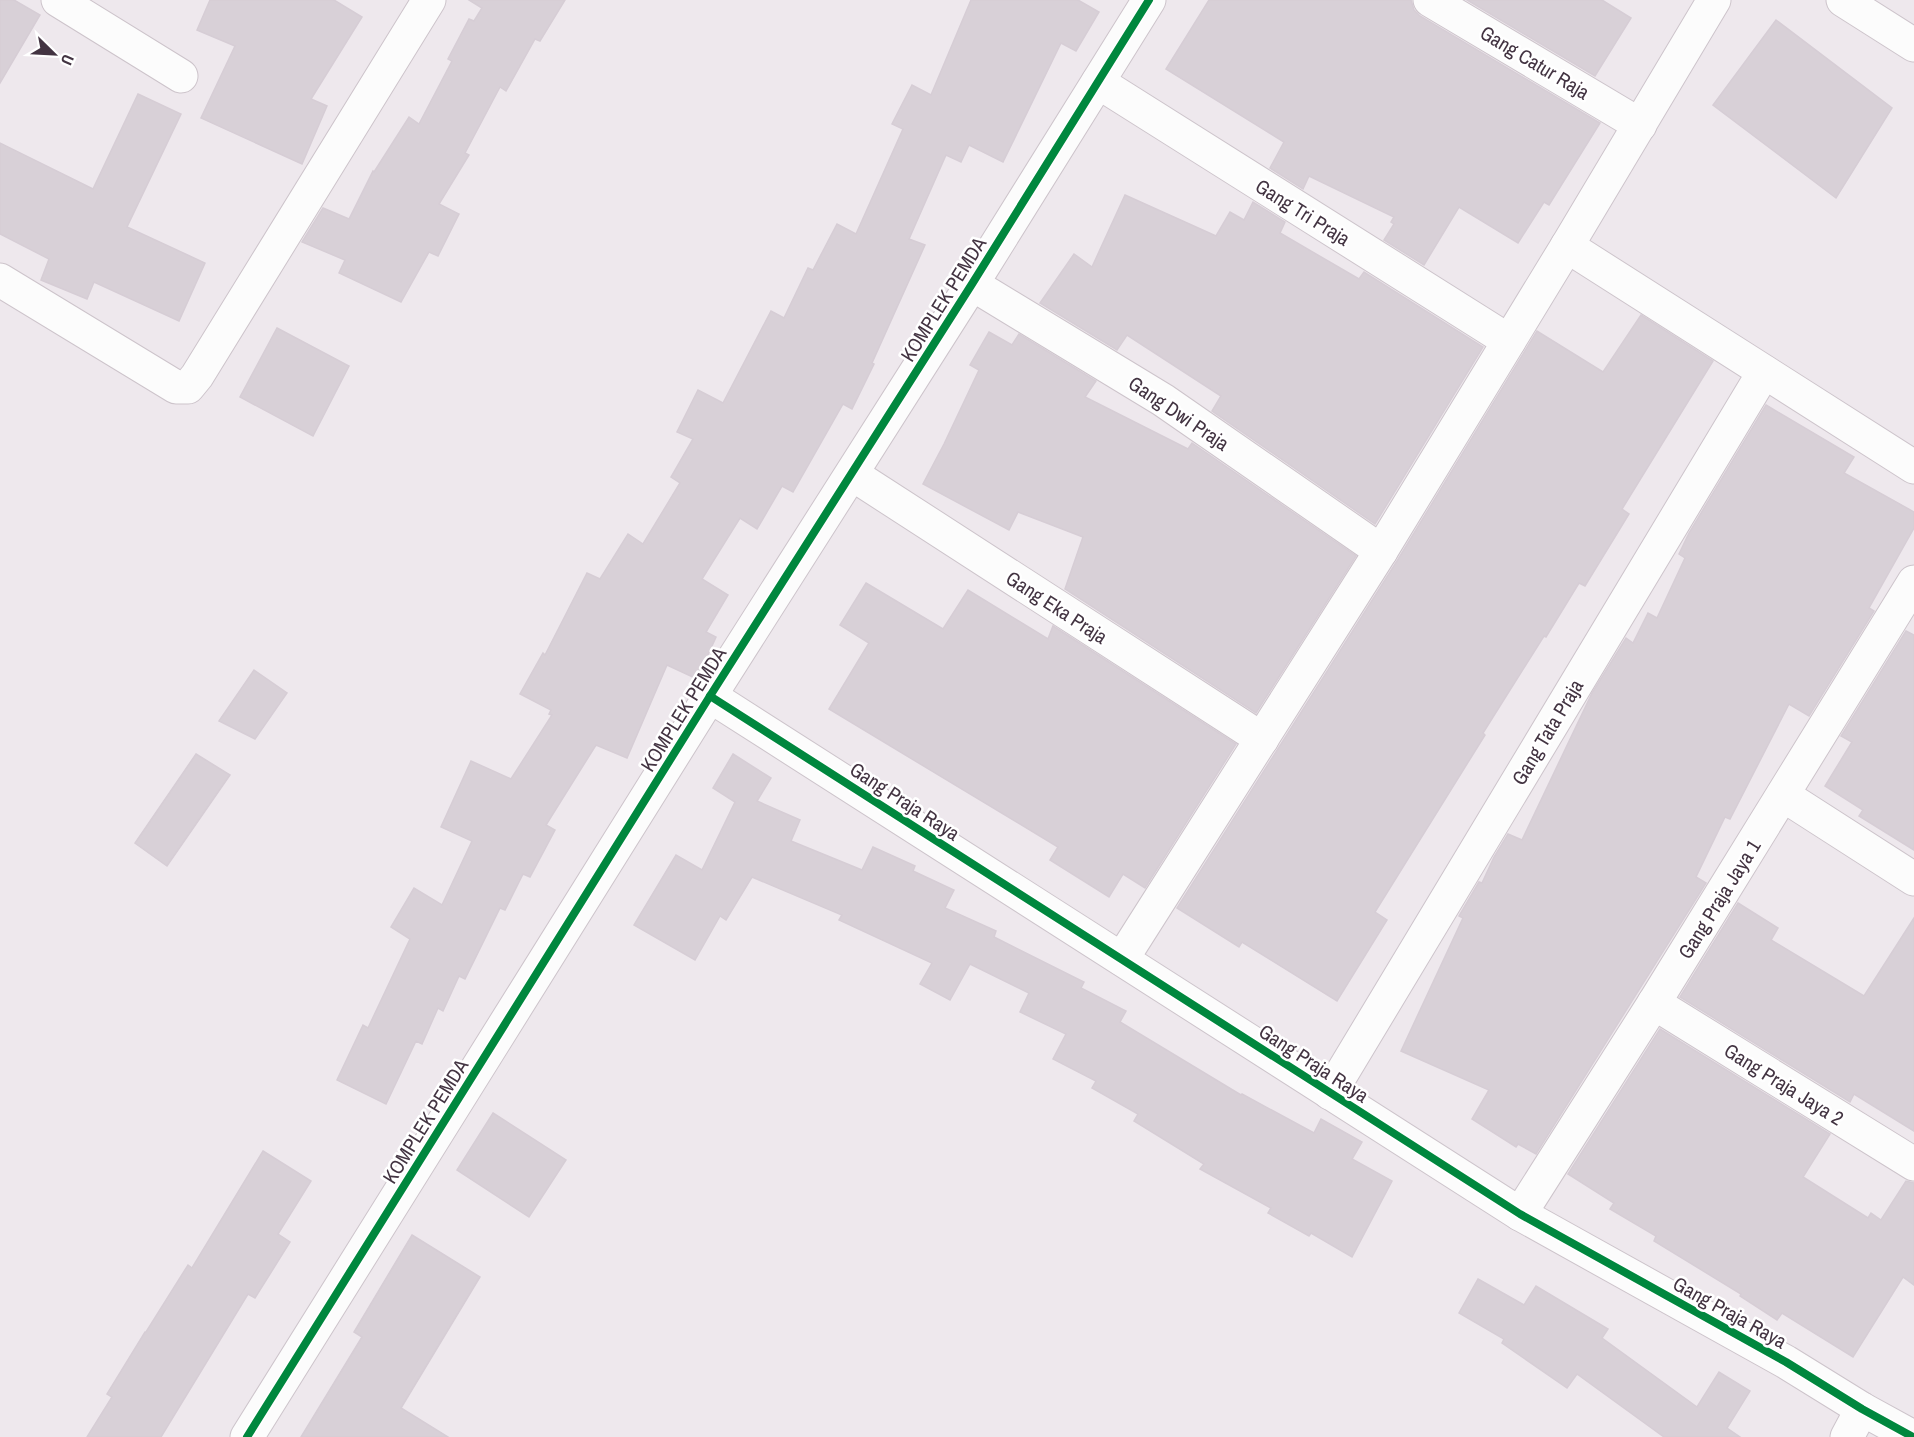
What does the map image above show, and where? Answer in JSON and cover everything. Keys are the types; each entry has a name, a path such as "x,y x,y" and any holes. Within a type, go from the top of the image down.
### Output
{"street":[{"path":"58,0 181,76"},
{"path":"0,280 176,387 188,387 204,366 429,0"},
{"name":"KOMPLEK PEMDA","path":"247,1437 1149,0"},
{"name":"Gang Catur Raja","path":"1430,0 1640,125"},
{"path":"1122,959 1381,551 1714,0"},
{"path":"1843,0 1914,45"},
{"name":"Gang Tri Praja","path":"1098,82 1509,341"},
{"path":"1567,246 1914,466"},
{"name":"Gang Dwi Praja","path":"972,284 1163,400 1381,551"},
{"name":"Gang Tata Praja","path":"1330,1093 1764,372"},
{"name":"Gang Eka Praja","path":"852,474 1262,739"},
{"name":"Gang Praja Jaya 1","path":"1520,1214 1783,795 1905,615 1914,582"},
{"name":"Gang Praja Raya","path":"710,696 1520,1214 1786,1362 1862,1409 1913,1437"},
{"path":"1783,795 1914,879"},
{"name":"Gang Praja Jaya 2","path":"1654,1003 1914,1164"},
{"path":"1847,1437 1862,1409"}],"building":[{"path":"0,0 14,0 40,15 0,83"},
{"path":"210,0 334,0 362,17 311,99 327,106 302,164 201,118 235,46 197,30"},
{"path":"469,0 565,0 540,41 535,39 506,91 500,87 465,153 469,155 439,204 459,214 438,256 429,252 401,302 339,273 345,260 302,242 323,208 349,219 373,171 409,117 419,124 452,61 448,59 469,19 474,21 482,8"},
{"path":"971,0 1078,0 1099,12 1076,51 1061,43 1003,162 969,145 961,162 946,155 909,239 925,245 852,409 843,404 793,492 782,486 757,529 740,518 702,579 728,595 706,632 716,637 697,679 667,665 627,758 596,745 546,825 555,830 530,877 523,874 505,910 500,908 465,979 459,976 443,1011 438,1008 422,1044 416,1041 386,1104 337,1080 363,1025 368,1028 410,939 391,927 414,888 442,905 472,841 441,827 471,761 511,779 552,715 549,714 551,710 520,694 543,653 545,655 587,573 600,579 628,534 643,544 680,483 671,477 693,439 677,432 698,390 723,403 771,311 784,318 808,268 813,270 837,224 856,234 903,129 892,124 912,85 931,95"},
{"path":"1209,0 1411,0 1414,10 1420,16 1600,123 1549,205 1544,202 1518,243 1459,207 1424,265 1384,240 1394,224 1391,222 1394,217 1309,176 1303,189 1270,168 1284,142 1166,69"},
{"path":"1467,0 1602,0 1631,18 1595,76"},
{"path":"1776,20 1892,108 1836,198 1713,105"},
{"path":"138,94 181,114 127,227 205,263 179,321 94,282 87,299 41,280 49,259 0,234 0,143 93,189"},
{"path":"1125,195 1216,236 1230,212 1244,220 1253,202 1285,222 1280,233 1359,279 1364,272 1483,347 1375,524 1212,411 1221,396 1127,335 1117,350 1040,303 1074,254 1092,267"},
{"path":"1641,315 1713,361 1622,509 1629,514 1585,586 1579,583 1546,637 1544,636 1375,912 1387,920 1337,1001 1242,942 1239,947 1177,908 1397,561 1537,331 1603,372"},
{"path":"277,328 349,366 313,436 240,397"},
{"path":"989,332 1012,345 1019,334 1096,381 1085,397 1188,449 1192,443 1356,556 1256,713 1065,589 1083,537 1018,512 1009,530 923,484 979,370 970,365"},
{"path":"1766,405 1854,457 1844,473 1914,512 1914,528 1869,608 1874,611 1809,716 1789,704 1730,819 1725,817 1696,877 1706,883 1536,1154 1518,1144 1516,1147 1472,1119 1489,1090 1401,1051 1463,918 1459,916 1479,882 1482,883 1508,834 1522,840 1592,693 1626,638 1633,643 1648,613 1657,618 1685,558 1679,554 1689,533"},
{"path":"866,583 943,629 968,590 1048,639 1053,626 1236,744 1145,888 1123,874 1109,897 1050,860 1058,847 829,709 869,643 840,625"},
{"path":"1906,631 1914,635 1914,850 1859,816 1863,810 1825,786 1852,742 1841,736"},
{"path":"254,670 287,693 255,739 219,721"},
{"path":"196,754 230,775 167,866 135,843"},
{"path":"733,754 771,778 757,801 800,820 791,841 862,870 873,847 915,866 913,871 954,890 945,908 996,931 994,937 1084,982 1081,988 1126,1011 1120,1022 1241,1095 1314,1133 1321,1119 1362,1142 1352,1159 1392,1181 1352,1257 1311,1233 1309,1236 1268,1213 1271,1208 1200,1169 1204,1164 1134,1121 1138,1114 1092,1088 1096,1081 1053,1059 1066,1034 1020,1012 1029,993 970,964 950,1000 920,984 932,963 839,920 842,915 752,877 726,920 720,916 695,960 634,925 676,855 702,870 735,802 713,788"},
{"path":"1738,903 1778,928 1771,940 1864,996 1914,918 1914,1131 1854,1094 1850,1102 1680,997"},
{"path":"1660,1029 1830,1134 1803,1177 1868,1218 1871,1213 1881,1220 1906,1181 1914,1183 1914,1285 1903,1277 1853,1357 1782,1313 1777,1320 1740,1296 1741,1294 1654,1241 1656,1236 1610,1209 1614,1203 1568,1174"},
{"path":"493,1113 566,1160 529,1217 457,1170"},
{"path":"263,1151 311,1181 278,1234 290,1242 255,1298 248,1294 161,1437 87,1437 112,1397 107,1394 145,1332 188,1265 192,1268"},
{"path":"412,1235 480,1277 401,1408 448,1437 301,1437 362,1337 354,1332"},
{"path":"1478,1279 1524,1305 1536,1286 1608,1329 1602,1338 1697,1407 1719,1372 1750,1391 1727,1428 1740,1437 1664,1437 1577,1374 1567,1388 1502,1343 1504,1339 1459,1313"}],"cycle path":[{"path":"247,1437 1149,0"},
{"path":"710,696 1520,1214 1786,1362 1862,1409 1913,1437"}]}
